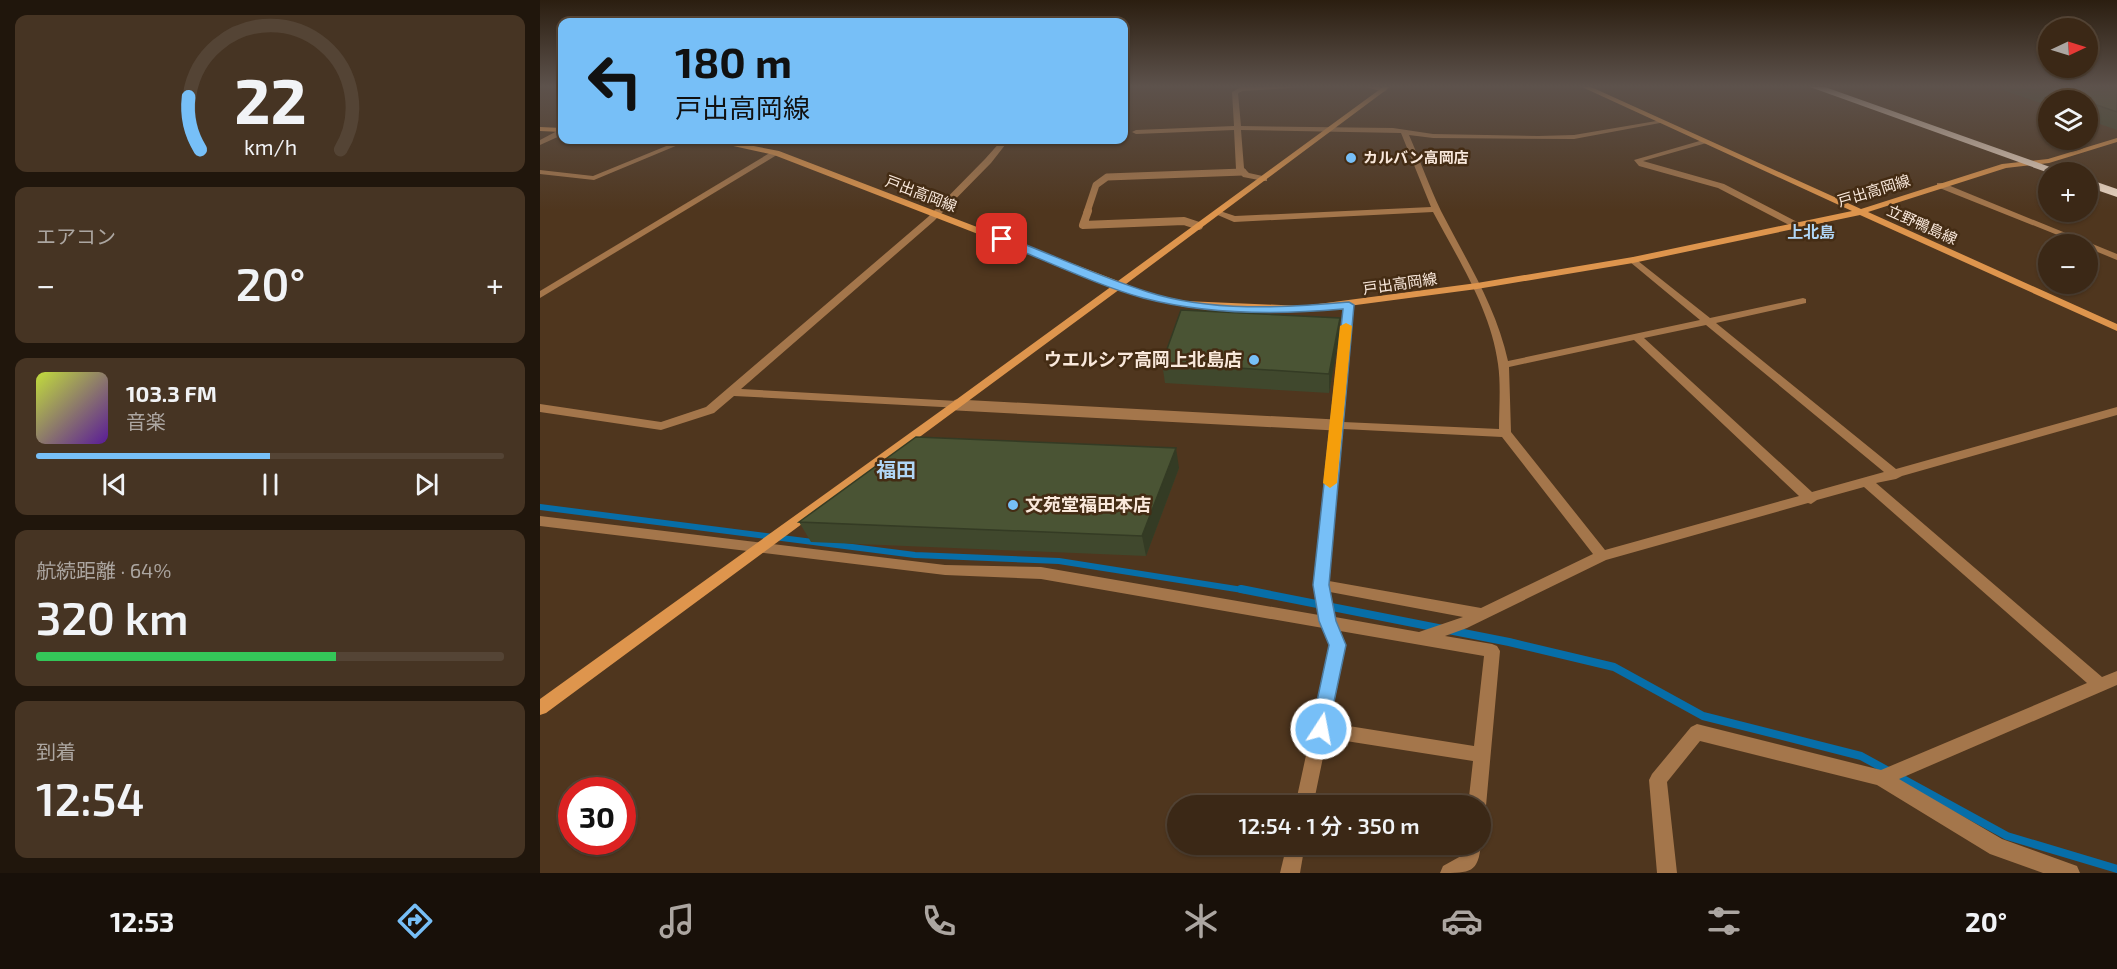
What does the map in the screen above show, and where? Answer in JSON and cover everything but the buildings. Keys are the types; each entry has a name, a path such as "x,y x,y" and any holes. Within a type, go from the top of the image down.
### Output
{"highway":[{"path":"1930,128 2038,165"},
{"path":"2098,186 2117,193"}],"main road":[{"path":"540,708 1333,128"},
{"name":"立野鴨島線","path":"1675,128 2117,328"},
{"path":"540,129 558,129"},
{"name":"戸出高岡線","path":"734,144 776,153 1116,285 1185,304 1253,309 1303,309 1349,305 1477,286 1633,260 1797,226 1860,212 2005,166 2049,161 2117,140"}],"street":[{"path":"1136,132 1225,128"},
{"path":"1238,128 1240,169 1264,179"},
{"path":"1308,128 1404,131 1433,136 1484,138 1574,137 1624,128"},
{"path":"540,143 558,131"},
{"path":"1404,131 1436,209 1477,286 1497,333 1504,365 1505,433 1602,556"},
{"path":"1707,142 1638,160 1642,164 1721,186 1797,226"},
{"path":"540,172 594,177 676,144"},
{"path":"540,408 662,426 710,410 937,214 988,162 1002,144"},
{"path":"540,294 776,153"},
{"path":"1940,185 2061,234"},
{"path":"1218,213 1234,219 1436,209"},
{"path":"2098,249 2117,256"},
{"path":"1633,260 1896,475"},
{"path":"1504,365 1803,301"},
{"path":"1306,795 1338,645 1327,616 1322,590 1335,425 1349,305"},
{"path":"1636,336 1811,499"},
{"path":"731,392 957,405"},
{"path":"1427,635 1462,624 1602,556 1868,483 2117,411"},
{"path":"1335,425 1505,433"},
{"path":"1868,483 2100,685"},
{"path":"540,520 758,549 945,570 1041,573 1327,616 1427,635 1492,651 1478,795"},
{"path":"1322,590 1480,614"},
{"path":"1882,778 2117,678"},
{"path":"1321,729 1483,755"},
{"path":"1667,873 1658,780 1697,732 1882,778 1997,847 2070,873"},
{"path":"1290,873 1294,855"},
{"path":"1450,873 1470,861 1471,855"}],"lane":[{"path":"1199,226 1184,221 1083,225 1096,185 1107,177 1243,172"},
{"path":"957,405 1335,425"}],"waterway":[{"path":"540,507 915,555 1059,561 1249,591"},
{"path":"1241,589 1509,642 1614,667 1703,716 1861,756 2007,836 2117,869"}],"slow traffic":[{"path":"1330,483 1346,326"}],"place":[{"name":"カルバン高岡店","path":"1351,158"},
{"name":"ウエルシア高岡上北島店","path":"1254,360"},
{"name":"文苑堂福田本店","path":"1013,505"}],"district":[{"name":"上北島","path":"1811,232"},
{"name":"福田","path":"896,470"}],"route":[{"path":"1002,239 1116,285 1145,295 1185,304 1253,309 1303,309 1349,305 1335,425 1321,585 1328,621 1338,645 1321,729"}]}
